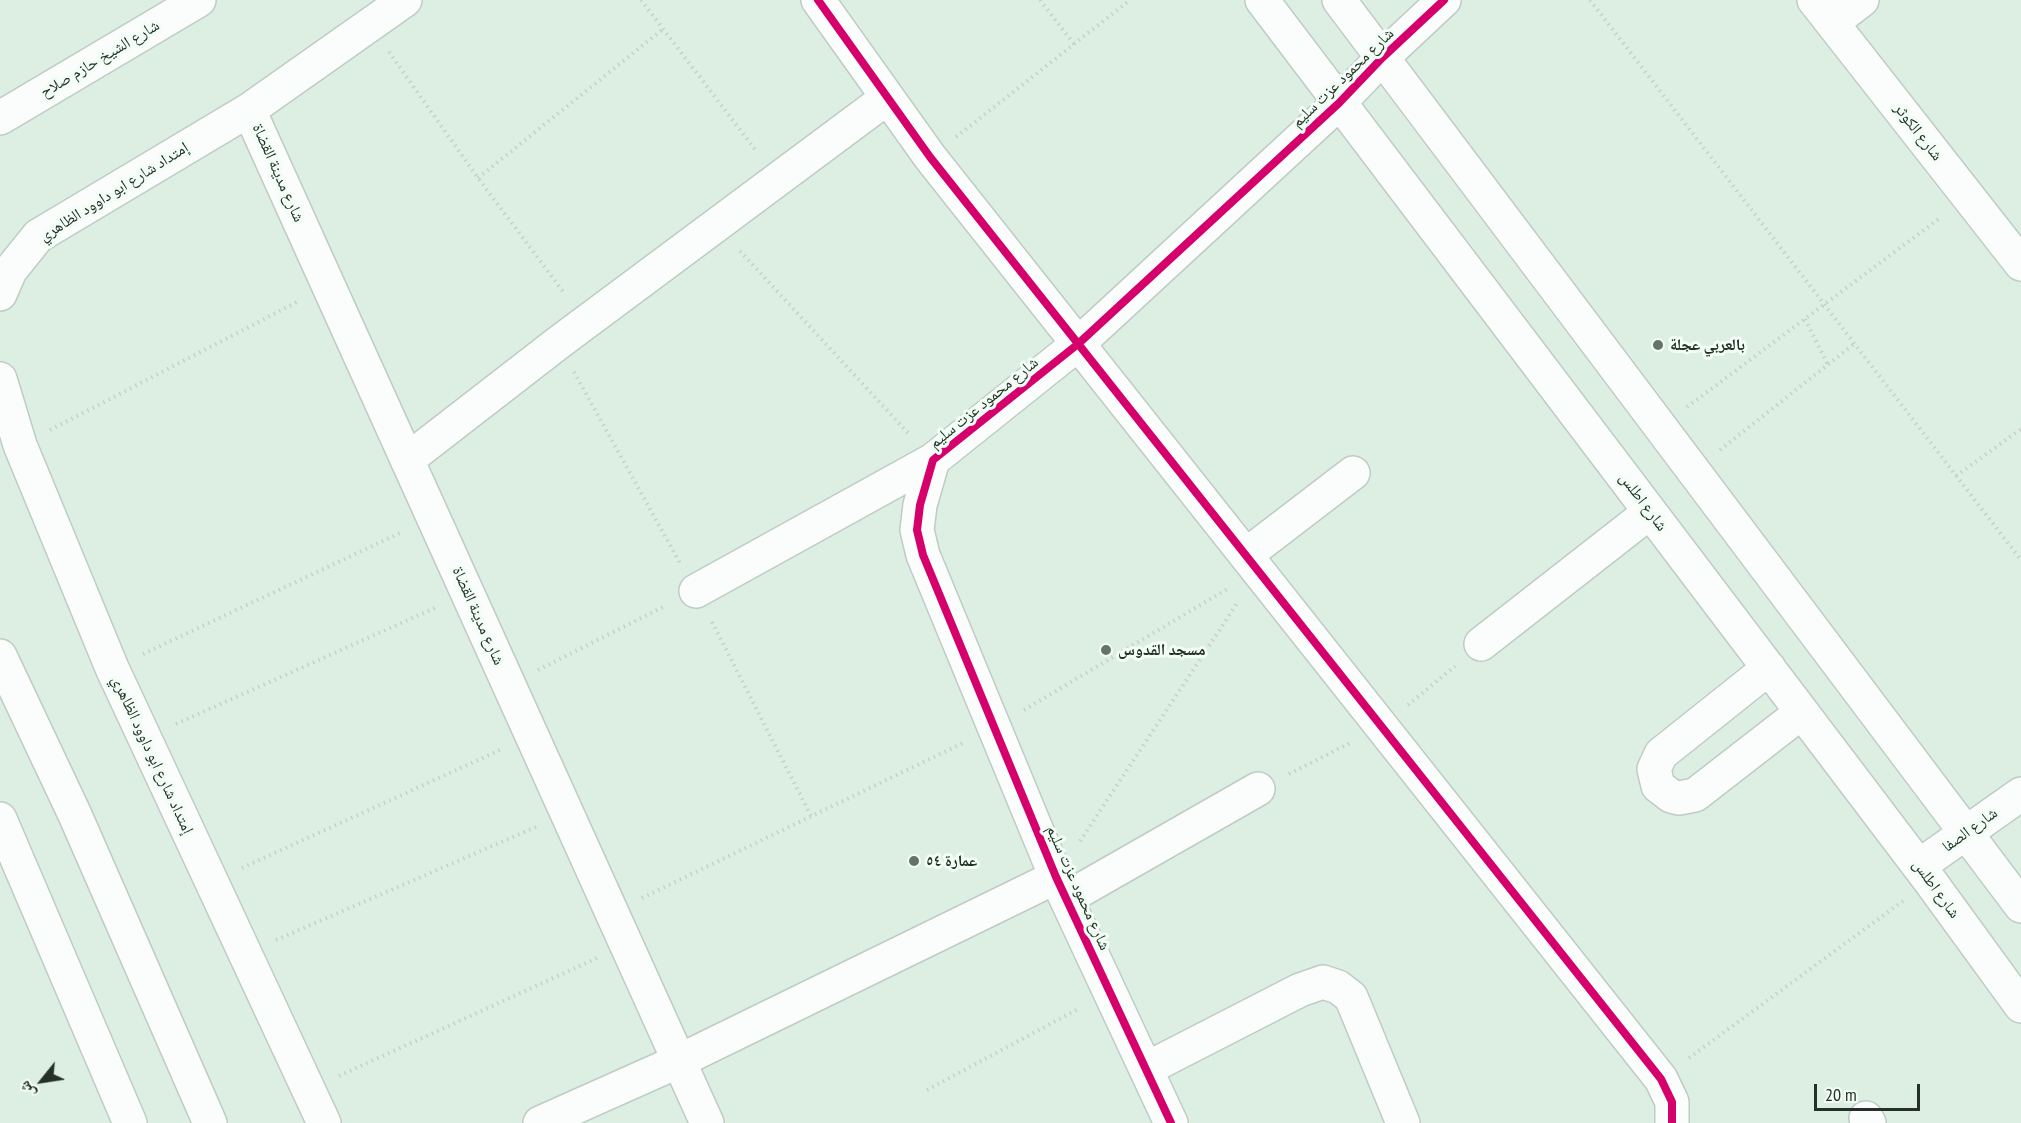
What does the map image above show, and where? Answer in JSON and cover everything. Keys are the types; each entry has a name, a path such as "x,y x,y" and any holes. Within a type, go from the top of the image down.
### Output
{"street":[{"name":"شارع الشيخ حازم صلاح","path":"0,118 199,0"},
{"path":"249,110 405,0"},
{"path":"818,0 930,158 1661,1079 1672,1102 1672,1123"},
{"name":"شارع اطلس","path":"1262,0 1925,874 2021,1006"},
{"path":"1339,0 2021,906"},
{"name":"شارع محمود عزت سليم","path":"1171,1123 1061,887 921,547 917,530 920,504 933,460 1078,344 1339,103 1382,58 1444,0"},
{"path":"1823,11 1862,0"},
{"name":"شارع الكوثر","path":"1823,11 2021,264"},
{"path":"407,460 558,343 887,98"},
{"name":"شارع مدينة القضاة","path":"249,110 707,1123"},
{"name":"إمتداد شارع ابو داوود الظاهري","path":"0,294 10,271 38,236 249,110"},
{"name":"إمتداد شارع ابو داوود الظاهري","path":"0,379 20,445 112,668 324,1123"},
{"path":"696,591 933,460"},
{"path":"1252,563 1353,473"},
{"path":"1481,644 1650,512"},
{"path":"0,656 75,815 210,1123"},
{"path":"1769,668 1661,754 1654,770 1658,786 1671,796 1679,798 1695,795 1802,712"},
{"path":"540,1123 1061,887 1258,789"},
{"name":"شارع الصفا","path":"1925,874 1966,833 2021,794"},
{"path":"0,819 8,862 130,1123"},
{"path":"1146,1070 1300,990 1323,982 1338,987 1351,997 1403,1123"}],"path":[{"path":"640,0 777,178"},
{"path":"1040,0 1074,44"},
{"path":"930,158 1130,0"},
{"path":"1590,0 2021,560"},
{"path":"370,25 478,178 586,322"},
{"path":"478,178 663,29"},
{"path":"1660,427 1969,196"},
{"path":"716,224 933,460"},
{"path":"20,445 329,285"},
{"path":"1805,319 1828,365"},
{"path":"558,343 696,591 811,816"},
{"path":"1693,471 1854,344"},
{"path":"1956,476 2021,429"},
{"path":"112,668 434,518"},
{"path":"612,913 995,727 1252,563"},
{"path":"1061,887 1252,563"},
{"path":"509,685 696,591"},
{"path":"145,738 468,593"},
{"path":"1258,789 1382,727 1481,644"},
{"path":"211,882 532,736"},
{"path":"245,954 567,813"},
{"path":"1661,1079 1925,874"},
{"path":"308,1090 627,945"},
{"path":"927,1090 1110,991"}],"cycle path":[{"path":"818,0 930,157 1661,1079 1672,1102 1672,1123"},
{"path":"1171,1123 1056,877 923,555 917,530 920,505 933,460 1078,344 1339,103 1382,58 1444,0"}],"place":[{"name":"بالعربي عجلة","path":"1658,345"},
{"name":"مسجد القدوس","path":"1106,650"},
{"name":"عمارة ٥٤","path":"914,861"}]}
